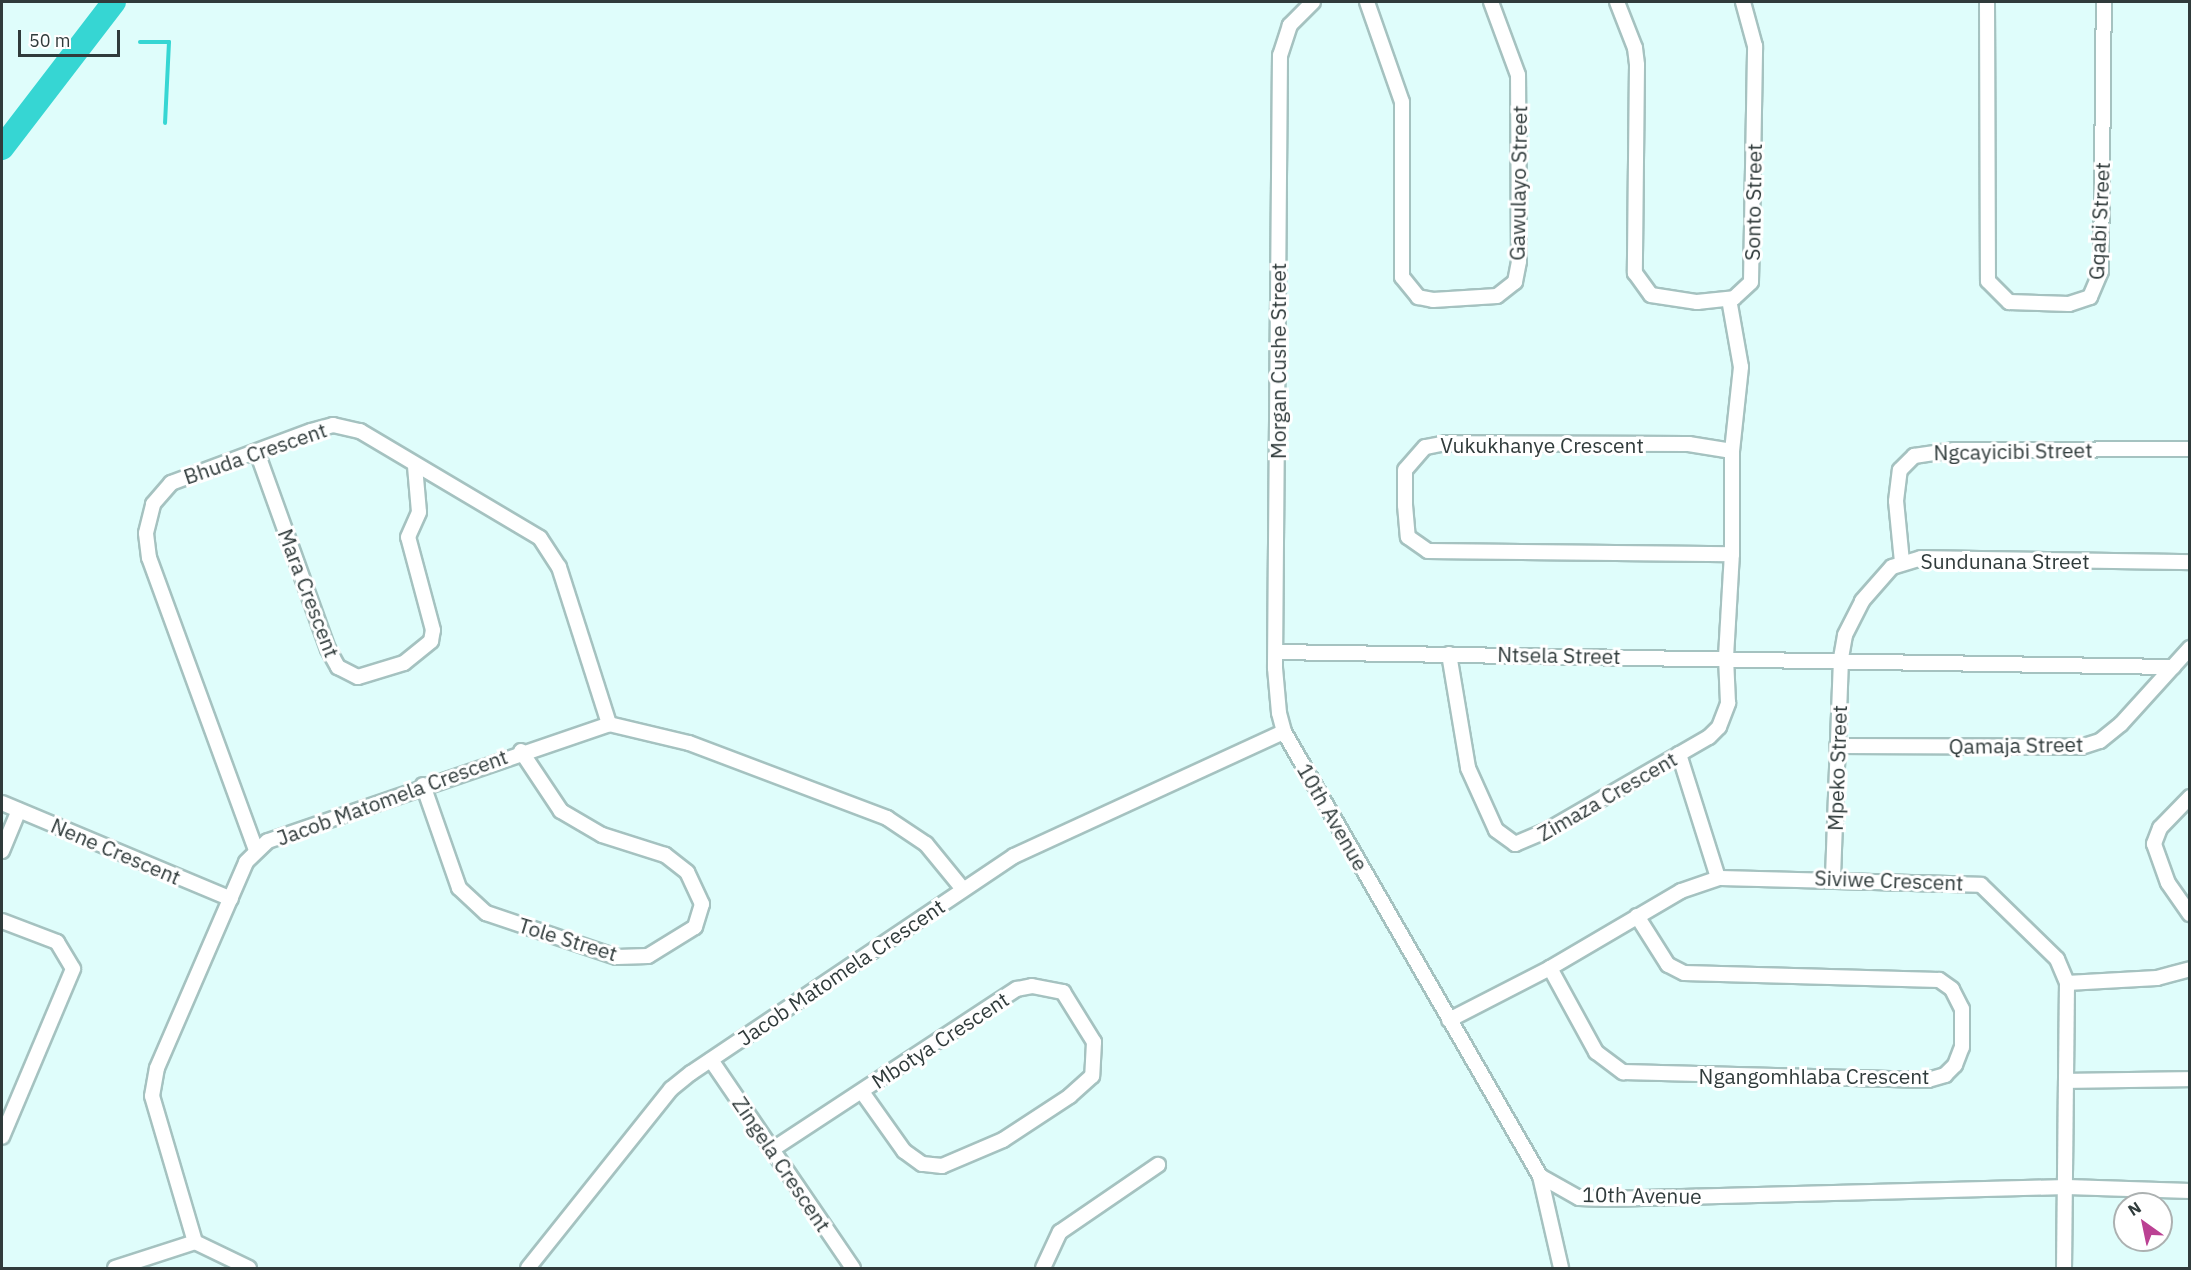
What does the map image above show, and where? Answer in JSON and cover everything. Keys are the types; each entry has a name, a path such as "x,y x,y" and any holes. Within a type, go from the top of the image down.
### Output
{"street":[{"name":"Morgan Cushe Street","path":"1284,732 1276,652 1280,55 1290,25 1313,2"},
{"name":"Gawulayo Street","path":"1367,2 1402,102 1402,277 1418,297 1433,300 1497,296 1515,282 1519,261 1518,75 1491,2"},
{"path":"1617,2 1635,48 1635,273 1650,295 1666,300 1730,299 1742,366 1732,451 1732,554 1726,657"},
{"name":"Sonto Street","path":"1730,299 1751,282 1753,265 1755,46 1743,2"},
{"name":"Gqabi Street","path":"1987,2 1988,281 2009,302 2070,304 2090,297 2101,271 2104,2"},
{"name":"Bhuda Crescent","path":"256,850 149,558 146,533 153,504 171,483 311,431 344,425 540,538 550,549 609,724"},
{"name":"Vukukhanye Crescent","path":"1732,451 1705,444 1435,443 1408,462 1405,505 1412,542 1440,552 1732,554"},
{"name":"Ngcayicibi Street","path":"1902,562 1896,501 1900,470 1914,456 1954,450 2190,449"},
{"name":"Mara Crescent","path":"257,452 328,649 338,667 358,677 404,663 431,640 433,630 408,537 419,512 415,466"},
{"name":"Sundunana Street","path":"1841,658 1845,635 1862,602 1883,576 1902,562 1921,558 2190,562"},
{"name":"Qamaja Street","path":"1838,746 2081,747 2100,741 2121,724 2190,648"},
{"name":"Ntsela Street","path":"1276,652 1841,658 2173,667"},
{"name":"Zimaza Crescent","path":"1449,654 1468,768 1496,830 1515,844 1546,831 1709,737 1726,714 1726,657"},
{"name":"Mpeko Street","path":"1833,878 1841,658"},
{"name":"Jacob Matomela Crescent","path":"195,1242 154,1111 153,1080 231,899 256,850 294,829 521,751 609,724 689,743 887,818 926,844 962,888"},
{"name":"Jacob Matomela Crescent","path":"528,1269 671,1089 711,1060 962,888 1039,843 1284,732"},
{"name":"10th Avenue","path":"1284,732 1540,1176 1579,1198 2067,1187 2190,1191"},
{"name":"Tole Street","path":"423,785 459,888 486,913 617,957 648,956 695,927 702,904 687,872 664,855 602,835 561,811 521,751"},
{"path":"1679,754 1718,878"},
{"path":"2190,797 2160,828 2154,844 2168,883 2190,914"},
{"name":"Nene Crescent","path":"2,803 231,899"},
{"path":"2,851 19,810"},
{"name":"Siviwe Crescent","path":"1449,1020 1550,968 1637,916 1718,878 1833,878 1981,885 2057,959 2067,983 2067,1187 2064,1269"},
{"name":"Ngangomhlaba Crescent","path":"1550,968 1596,1052 1623,1072 1928,1080 1945,1075 1955,1065 1962,1047 1962,1009 1952,989 1939,980 1684,973 1668,965 1637,916"},
{"path":"2,921 57,942 73,969 2,1137"},
{"path":"2067,983 2157,978 2190,969"},
{"name":"Mbotya Crescent","path":"773,1149 1017,989 1032,986 1063,992 1094,1042 1092,1076 1070,1096 1003,1140 942,1166 922,1164 904,1152 862,1092"},
{"name":"Zingela Crescent","path":"711,1060 853,1269"},
{"path":"2068,1081 2190,1079"},
{"path":"1043,1269 1060,1232 1158,1166"},
{"path":"1540,1176 1561,1269"},
{"path":"116,1269 195,1242 249,1269"}],"waterway":[{"path":"2,148 114,2"},
{"path":"140,42 169,42 165,123"}]}
